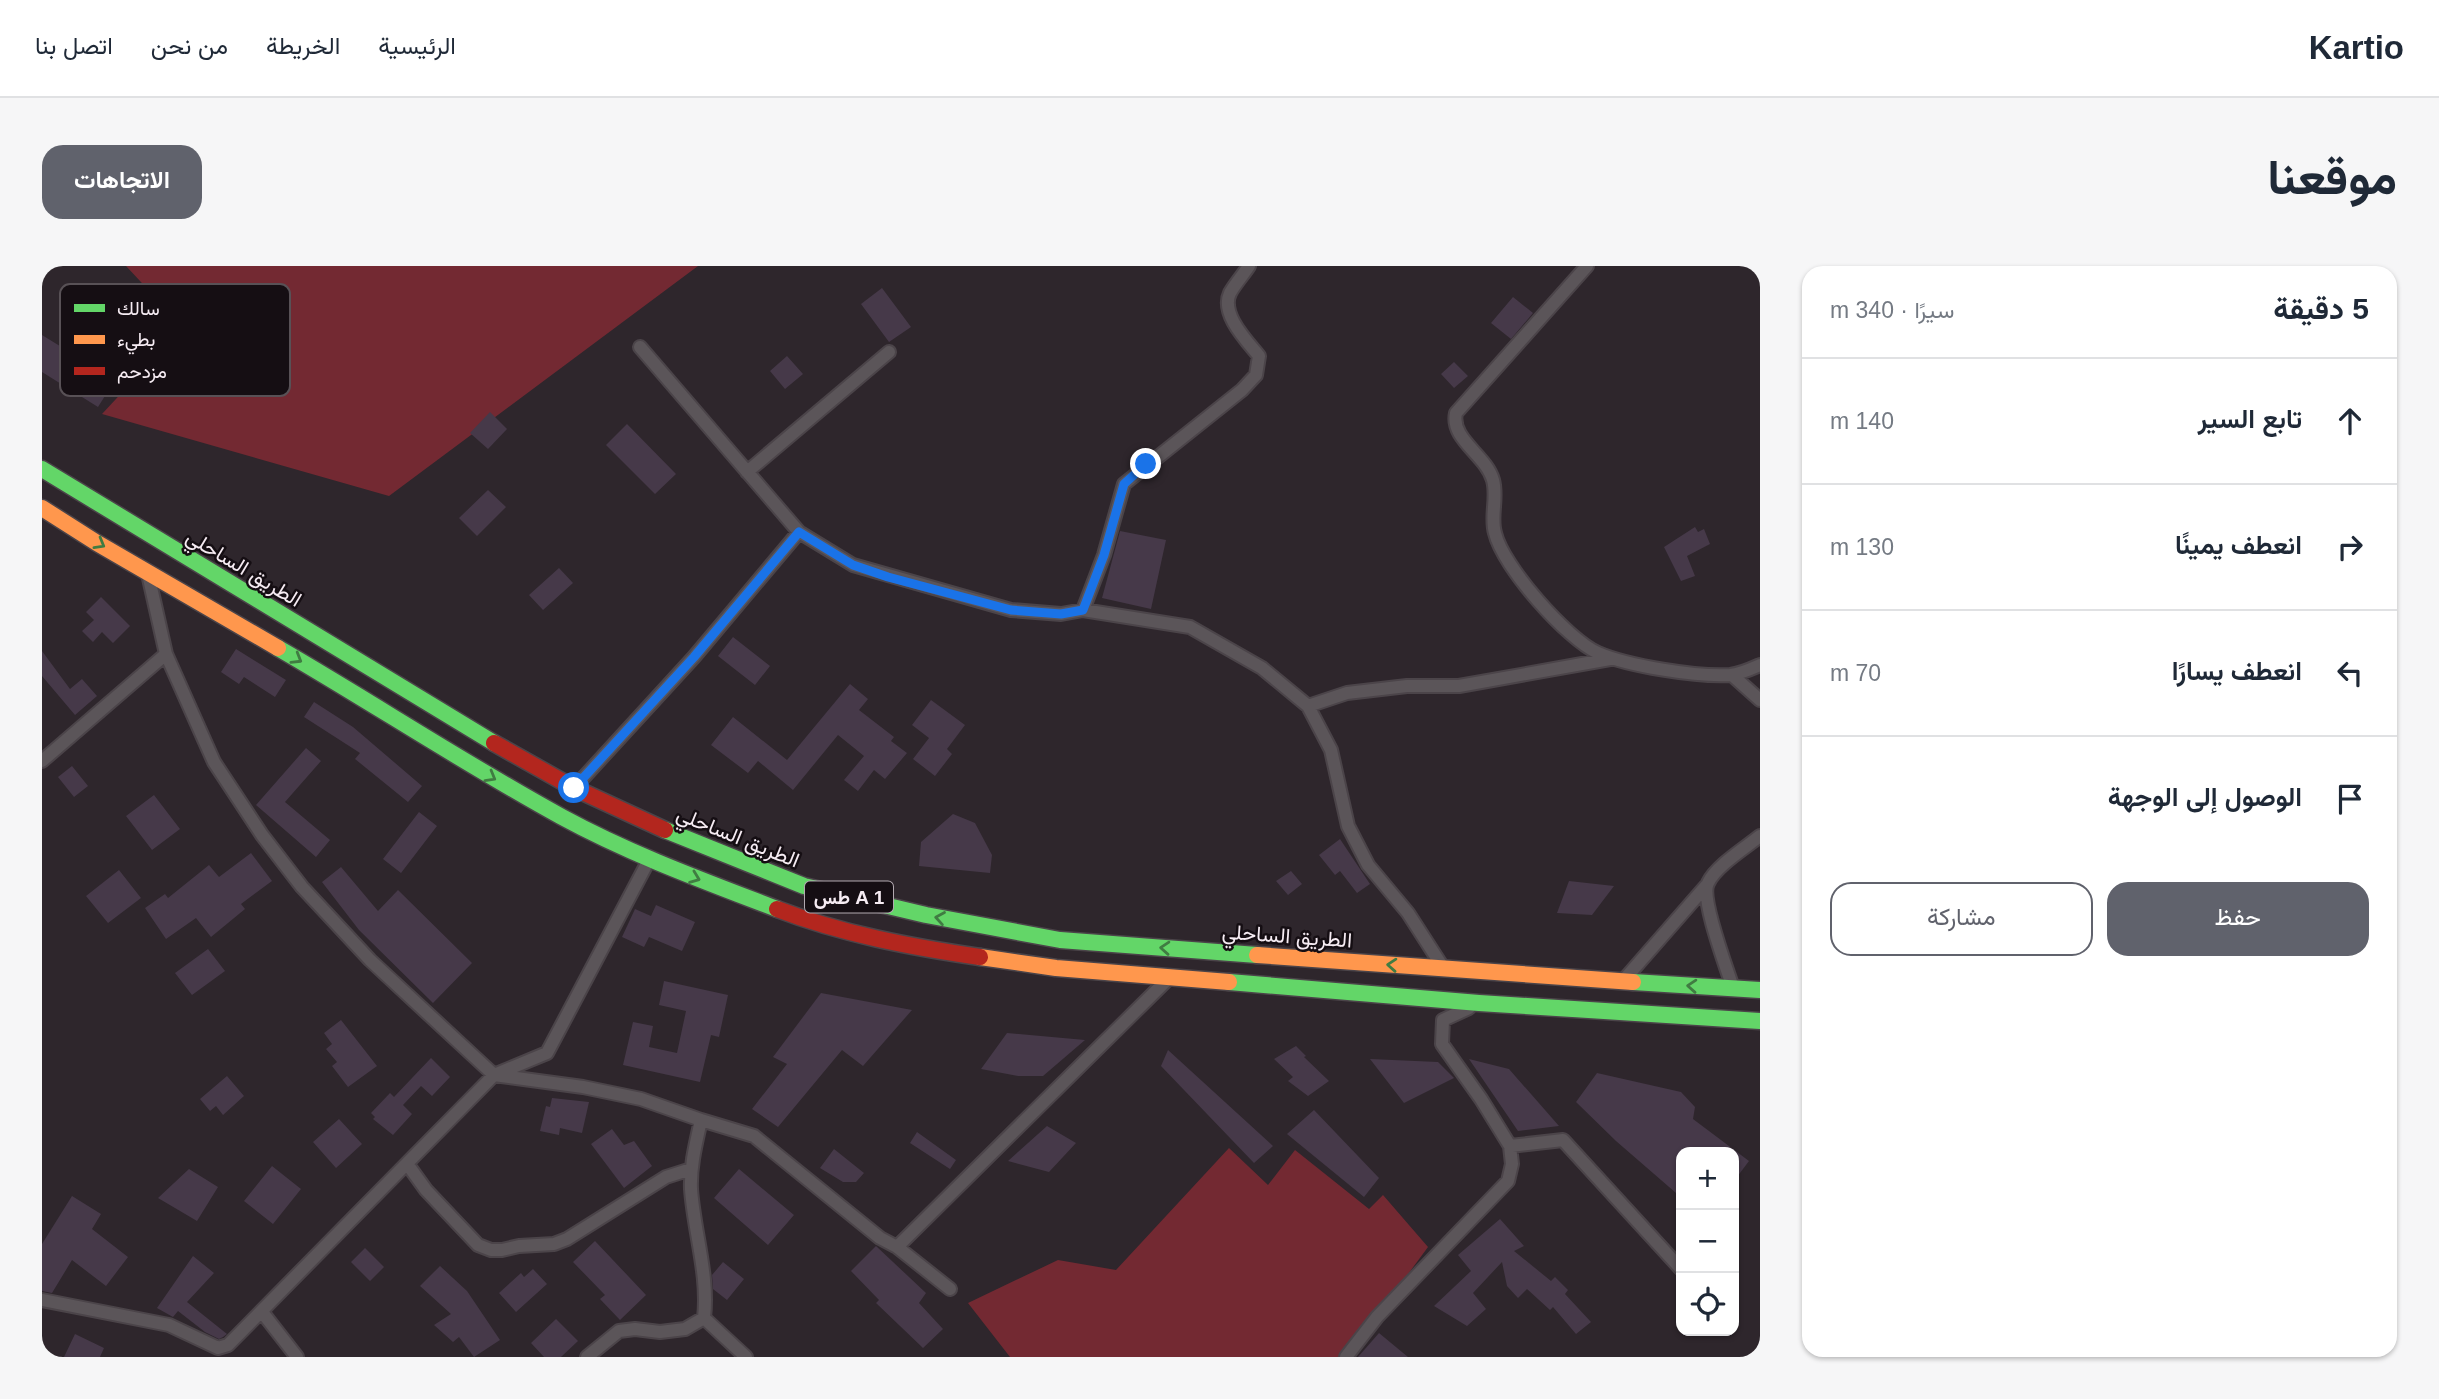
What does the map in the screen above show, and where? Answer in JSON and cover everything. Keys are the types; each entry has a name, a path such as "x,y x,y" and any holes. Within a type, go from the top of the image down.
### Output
{"highway":[{"name":"الطريق الساحلي","path":"42,469 467,728 574,788 692,843 804,887 926,915 1060,940 1760,990"},
{"name":"طس A 1","path":"42,508 564,818 682,873 821,926 920,948 1055,968 1479,1003 1760,1021"}],"street":[{"path":"1083,610 1104,555 1124,484 1242,390 1256,375 1259,356 1241,333 1227,304 1229,295 1249,266"},
{"path":"1587,266 1456,413 1456,430 1486,465 1493,481 1496,499 1495,534 1518,575 1534,596 1581,642 1596,652 1614,659 1671,671 1732,675 1760,665"},
{"path":"640,347 799,532 853,565 1011,610 1061,614 1083,610 1190,627 1262,668 1308,706 1331,750 1348,825 1368,865 1408,913 1444,969"},
{"path":"747,472 889,352"},
{"path":"574,788 694,657 799,532"},
{"path":"147,570 166,654 214,762 262,835 302,887 370,960 494,1075 583,1087 641,1099 754,1136 880,1238 897,1247 950,1289"},
{"path":"42,761 166,654"},
{"path":"1308,706 1347,693 1407,685 1459,685 1614,659"},
{"path":"1732,675 1760,700"},
{"path":"1623,981 1706,887 1713,875 1760,836"},
{"path":"42,1300 169,1325 218,1348 233,1342 494,1075 547,1053 650,858"},
{"path":"1706,887 1708,907 1733,988"},
{"path":"897,1247 1169,978"},
{"path":"1346,1357 1377,1317 1508,1181 1510,1146 1442,1044 1443,1020 1479,1003"},
{"path":"701,1120 691,1169 691,1188 704,1283 704,1318 746,1357"},
{"path":"1510,1146 1563,1140 1676,1264"},
{"path":"408,1165 426,1190 478,1245 491,1250 554,1244 567,1239 666,1177 691,1169"},
{"path":"262,1312 297,1357"},
{"path":"587,1357 619,1331 635,1329 660,1332 685,1329 704,1318"}],"shaded area":[{"path":"126,266 698,266 389,496 102,414 119,396 290,396 290,284 143,284"},
{"path":"1229,1148 1268,1185 1295,1150 1369,1209 1383,1195 1428,1247 1347,1357 1010,1357 968,1303 1058,1260 1116,1270"}],"building":[{"path":"882,288 911,327 889,342 861,304"},
{"path":"1513,297 1533,313 1511,339 1491,323"},
{"path":"42,335 60,346 60,383 42,372"},
{"path":"787,356 803,374 785,389 770,371"},
{"path":"1454,362 1468,376 1454,388 1441,374"},
{"path":"80,396 105,396 98,407"},
{"path":"490,412 507,429 488,449 470,433"},
{"path":"627,424 676,474 655,494 606,445"},
{"path":"488,490 506,507 477,536 459,518"},
{"path":"1695,527 1698,532 1704,529 1710,544 1687,556 1695,576 1681,581 1664,547"},
{"path":"1120,531 1166,540 1151,609 1102,598"},
{"path":"559,568 573,583 543,610 529,595"},
{"path":"101,597 130,626 113,643 102,632 93,642 82,631 94,620 86,612"},
{"path":"733,637 770,666 755,685 718,656"},
{"path":"236,649 286,680 275,697 244,677 239,684 221,672"},
{"path":"42,651 70,689 82,679 97,696 75,715 42,676"},
{"path":"850,684 868,699 859,710 894,737 891,741 907,753 885,779 874,770 858,791 844,780 864,756 838,735 793,790 758,761 748,773 711,745 733,717 787,760"},
{"path":"931,700 965,725 947,749 952,754 935,776 913,759 929,738 912,725"},
{"path":"314,702 353,727 422,786 408,802 355,759 360,753 304,717"},
{"path":"306,748 321,761 285,802 330,840 316,857 256,805"},
{"path":"72,766 88,786 74,797 58,777"},
{"path":"154,795 180,829 152,850 126,816"},
{"path":"419,812 437,826 401,873 383,859"},
{"path":"953,814 975,823 992,855 990,873 919,866 921,842"},
{"path":"1340,839 1370,884 1357,893 1340,871 1335,875 1319,855"},
{"path":"251,853 272,881 241,904 245,909 211,937 196,918 166,939 145,908 165,894 168,898 209,865 219,877"},
{"path":"341,867 378,911 398,890 472,963 433,1003 359,930 322,882"},
{"path":"119,870 141,898 108,923 86,896"},
{"path":"1291,871 1302,884 1288,895 1276,881"},
{"path":"1569,881 1614,886 1592,915 1557,913"},
{"path":"656,905 695,922 682,951 649,937 644,947 622,937 635,909 651,916"},
{"path":"208,949 225,971 192,995 175,973"},
{"path":"664,981 728,995 719,1037 711,1035 700,1082 623,1065 633,1022 653,1026 649,1047 677,1053 686,1011 659,1005"},
{"path":"821,993 912,1010 863,1066 842,1050 778,1127 752,1109 787,1064 773,1057"},
{"path":"341,1020 377,1066 348,1087 332,1066 337,1062 326,1049 332,1044 324,1033"},
{"path":"1007,1033 1085,1040 1043,1076 1018,1076 981,1069"},
{"path":"1296,1046 1329,1081 1308,1096 1288,1081 1293,1077 1274,1059"},
{"path":"1168,1050 1273,1146 1254,1163 1161,1066"},
{"path":"431,1058 450,1077 432,1096 421,1086 403,1105 412,1114 393,1135 373,1119 375,1117 371,1113 390,1093 394,1097"},
{"path":"1370,1059 1438,1062 1454,1078 1404,1103"},
{"path":"1469,1059 1509,1069 1559,1126 1518,1131"},
{"path":"1597,1073 1681,1092 1695,1107 1693,1119 1730,1147 1676,1147 1676,1193 1576,1102"},
{"path":"227,1076 244,1096 223,1115 216,1106 210,1111 200,1099"},
{"path":"552,1098 589,1102 582,1133 560,1128 559,1135 540,1131 546,1106 550,1107"},
{"path":"1314,1110 1379,1178 1364,1197 1287,1134"},
{"path":"339,1119 362,1144 336,1168 313,1142"},
{"path":"1047,1126 1076,1143 1049,1172 1008,1161"},
{"path":"612,1129 624,1145 634,1141 652,1166 624,1188 591,1144"},
{"path":"917,1132 956,1160 950,1169 910,1143"},
{"path":"834,1149 864,1173 856,1182 843,1182 820,1168"},
{"path":"1739,1154 1749,1161 1739,1174"},
{"path":"272,1166 301,1189 273,1224 244,1201"},
{"path":"189,1169 218,1187 197,1221 158,1198"},
{"path":"739,1169 794,1215 768,1245 714,1198"},
{"path":"72,1196 101,1214 92,1229 128,1257 106,1286 72,1260 52,1293 42,1291 42,1244"},
{"path":"1500,1219 1524,1246 1514,1251 1551,1281 1555,1277 1568,1290 1565,1294 1591,1322 1576,1334 1553,1307 1550,1310 1527,1289 1518,1298 1507,1286 1502,1262 1473,1293 1486,1309 1467,1326 1434,1306 1471,1271 1458,1255"},
{"path":"595,1241 646,1295 620,1320 600,1299 605,1295 573,1262"},
{"path":"876,1246 926,1293 919,1303 943,1329 923,1348 876,1303 879,1300 851,1271"},
{"path":"365,1248 384,1267 370,1281 351,1262"},
{"path":"193,1256 214,1273 187,1302 227,1334 219,1339 205,1332 178,1311 173,1317 157,1308"},
{"path":"723,1262 744,1279 727,1300 713,1289 712,1275"},
{"path":"440,1266 467,1291 500,1340 474,1357 459,1337 453,1342 434,1325 451,1314 420,1286"},
{"path":"533,1269 547,1284 516,1312 499,1293 521,1273 524,1277"},
{"path":"556,1319 578,1341 561,1357 544,1357 531,1343"},
{"path":"1379,1333 1408,1357 1358,1357"},
{"path":"75,1334 104,1348 100,1357 64,1357"}],"traffic: fast":[{"path":"42,469 494,743"},
{"path":"278,648 562,817 641,855 777,909"},
{"path":"665,830 804,886 926,915 1060,940 1257,955"},
{"path":"1229,982 1479,1003 1760,1021"},
{"path":"1633,982 1760,990"}],"traffic: slow":[{"path":"42,508 278,648"},
{"path":"1257,955 1633,982"},
{"path":"980,957 1056,968 1229,982"}],"traffic: jam":[{"path":"494,743 574,788 665,830"},
{"path":"777,909 826,926 877,939 980,957"}],"route":[{"path":"574,788 694,657 799,532 853,565 888,577 1011,610 1039,614 1083,610 1104,555 1124,484 1146,464"}]}
